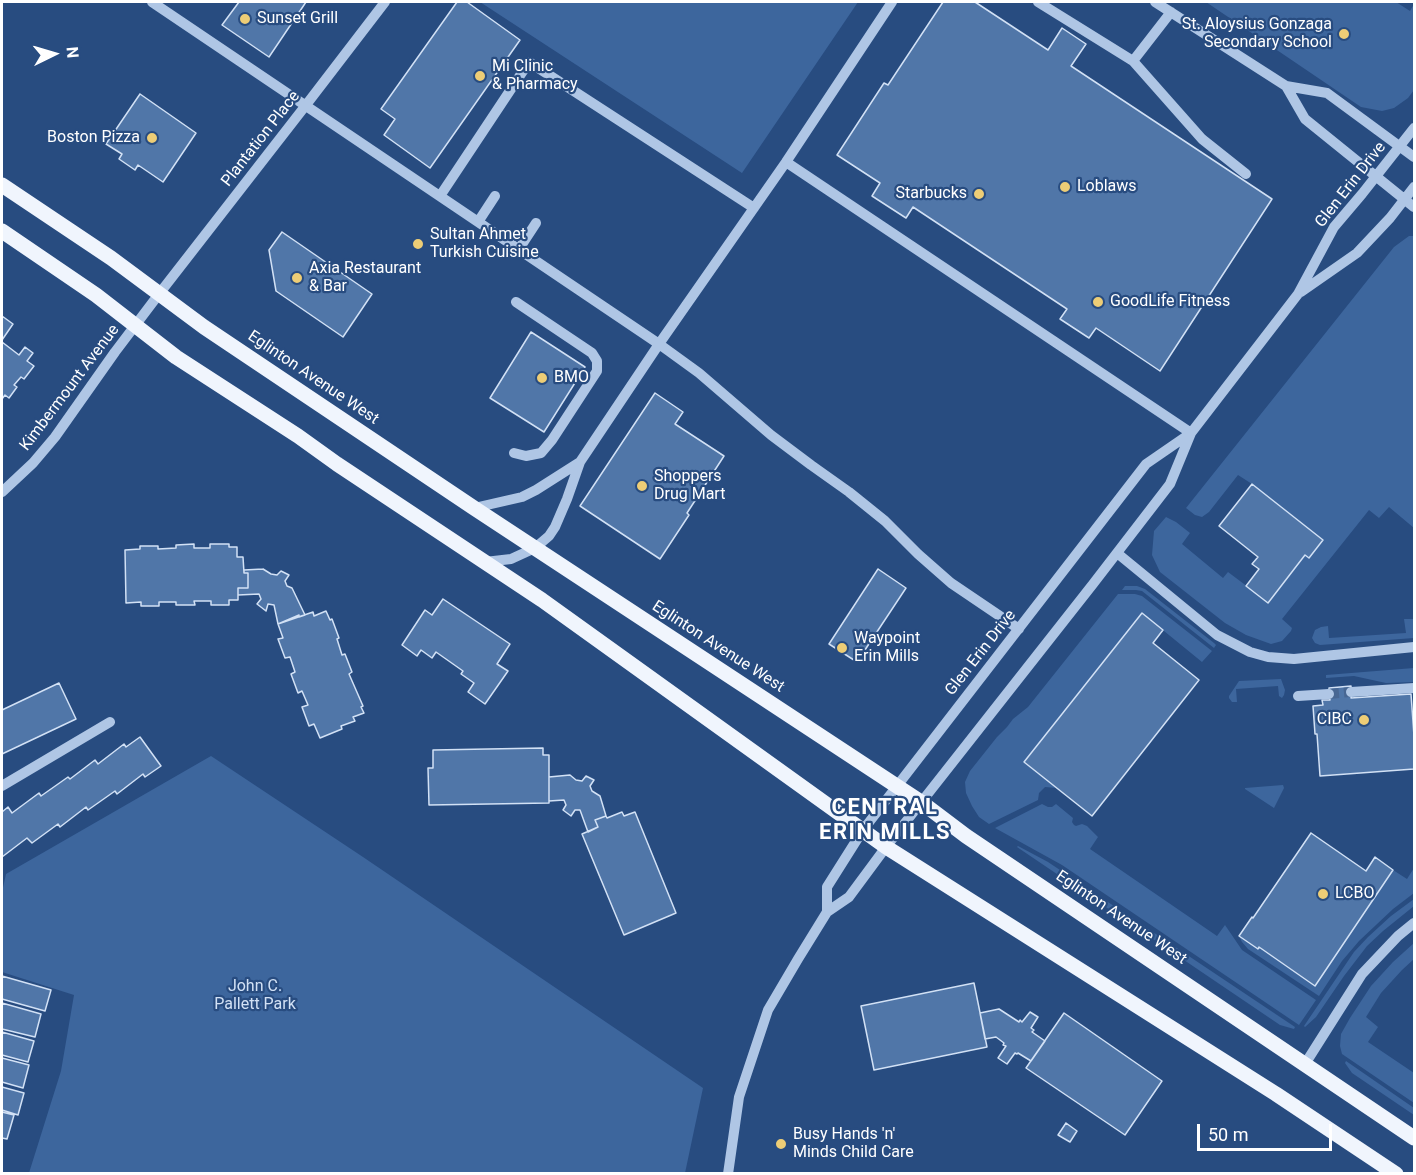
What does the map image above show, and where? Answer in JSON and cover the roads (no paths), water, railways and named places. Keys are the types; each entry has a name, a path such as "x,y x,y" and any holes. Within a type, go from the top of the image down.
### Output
{"main road":[{"name":"Eglinton Avenue West","path":"2,185 111,258 204,327 921,802 966,836 1414,1138"},
{"path":"2,231 96,294 176,357 542,600 886,847 1276,1094 1396,1173"}],"street":[{"path":"153,2 659,344 699,373 771,435 885,521 951,583 1019,629"},
{"name":"Plantation Place","path":"135,325 385,2"},
{"path":"485,562 511,559 535,548 549,536 567,499 580,462 786,162 892,2"},
{"path":"1038,2 1133,61 1202,140 1246,174"},
{"path":"1155,2 1286,86 1327,93 1414,157"},
{"path":"1133,61 1171,12"},
{"path":"440,196 529,62 754,208"},
{"path":"1286,86 1305,119 1414,207"},
{"name":"Glen Erin Drive","path":"728,1173 739,1097 768,1010 827,912 849,897 1170,484 1191,433 1298,294 1334,227 1414,128"},
{"path":"786,162 1191,433"},
{"name":"Glen Erin Drive","path":"1298,294 1358,253 1414,187"},
{"path":"478,222 495,196"},
{"path":"519,249 536,223"},
{"path":"514,453 526,456 541,453 597,371 597,361 592,353 516,302"},
{"name":"Kimbermount Avenue","path":"2,492 33,463 55,437 135,325"},
{"name":"Glen Erin Drive","path":"827,912 827,887 863,830 1146,464 1191,433"},
{"path":"474,508 522,497 580,462"},
{"path":"1117,553 1217,635 1250,652 1268,657 1294,659 1414,647"},
{"path":"1351,692 1414,688"},
{"path":"1298,696 1329,694"},
{"path":"2,786 110,722"},
{"path":"1305,1064 1362,974 1398,936 1414,923"}],"tunnel":[{"path":"1329,694 1351,692"}],"place":[{"name":"Sunset Grill","path":"245,19"},
{"name":"St. Aloysius Gonzaga Secondary School","path":"1344,34"},
{"name":"Mi Clinic & Pharmacy","path":"480,76"},
{"name":"Boston Pizza","path":"152,138"},
{"name":"Loblaws","path":"1065,187"},
{"name":"Starbucks","path":"979,194"},
{"name":"Sultan Ahmet Turkish Cuisine","path":"418,244"},
{"name":"Axia Restaurant & Bar","path":"297,278"},
{"name":"GoodLife Fitness","path":"1098,302"},
{"name":"BMO","path":"542,378"},
{"name":"Shoppers Drug Mart","path":"642,486"},
{"name":"Waypoint Erin Mills","path":"842,648"},
{"name":"CIBC","path":"1364,720"},
{"name":"LCBO","path":"1323,894"},
{"name":"Busy Hands 'n' Minds Child Care","path":"781,1144"}],"district":[{"name":"CENTRAL ERIN MILLS","path":"885,820"}],"park label":[{"name":"John C. Pallett Park","path":"255,996"}]}
